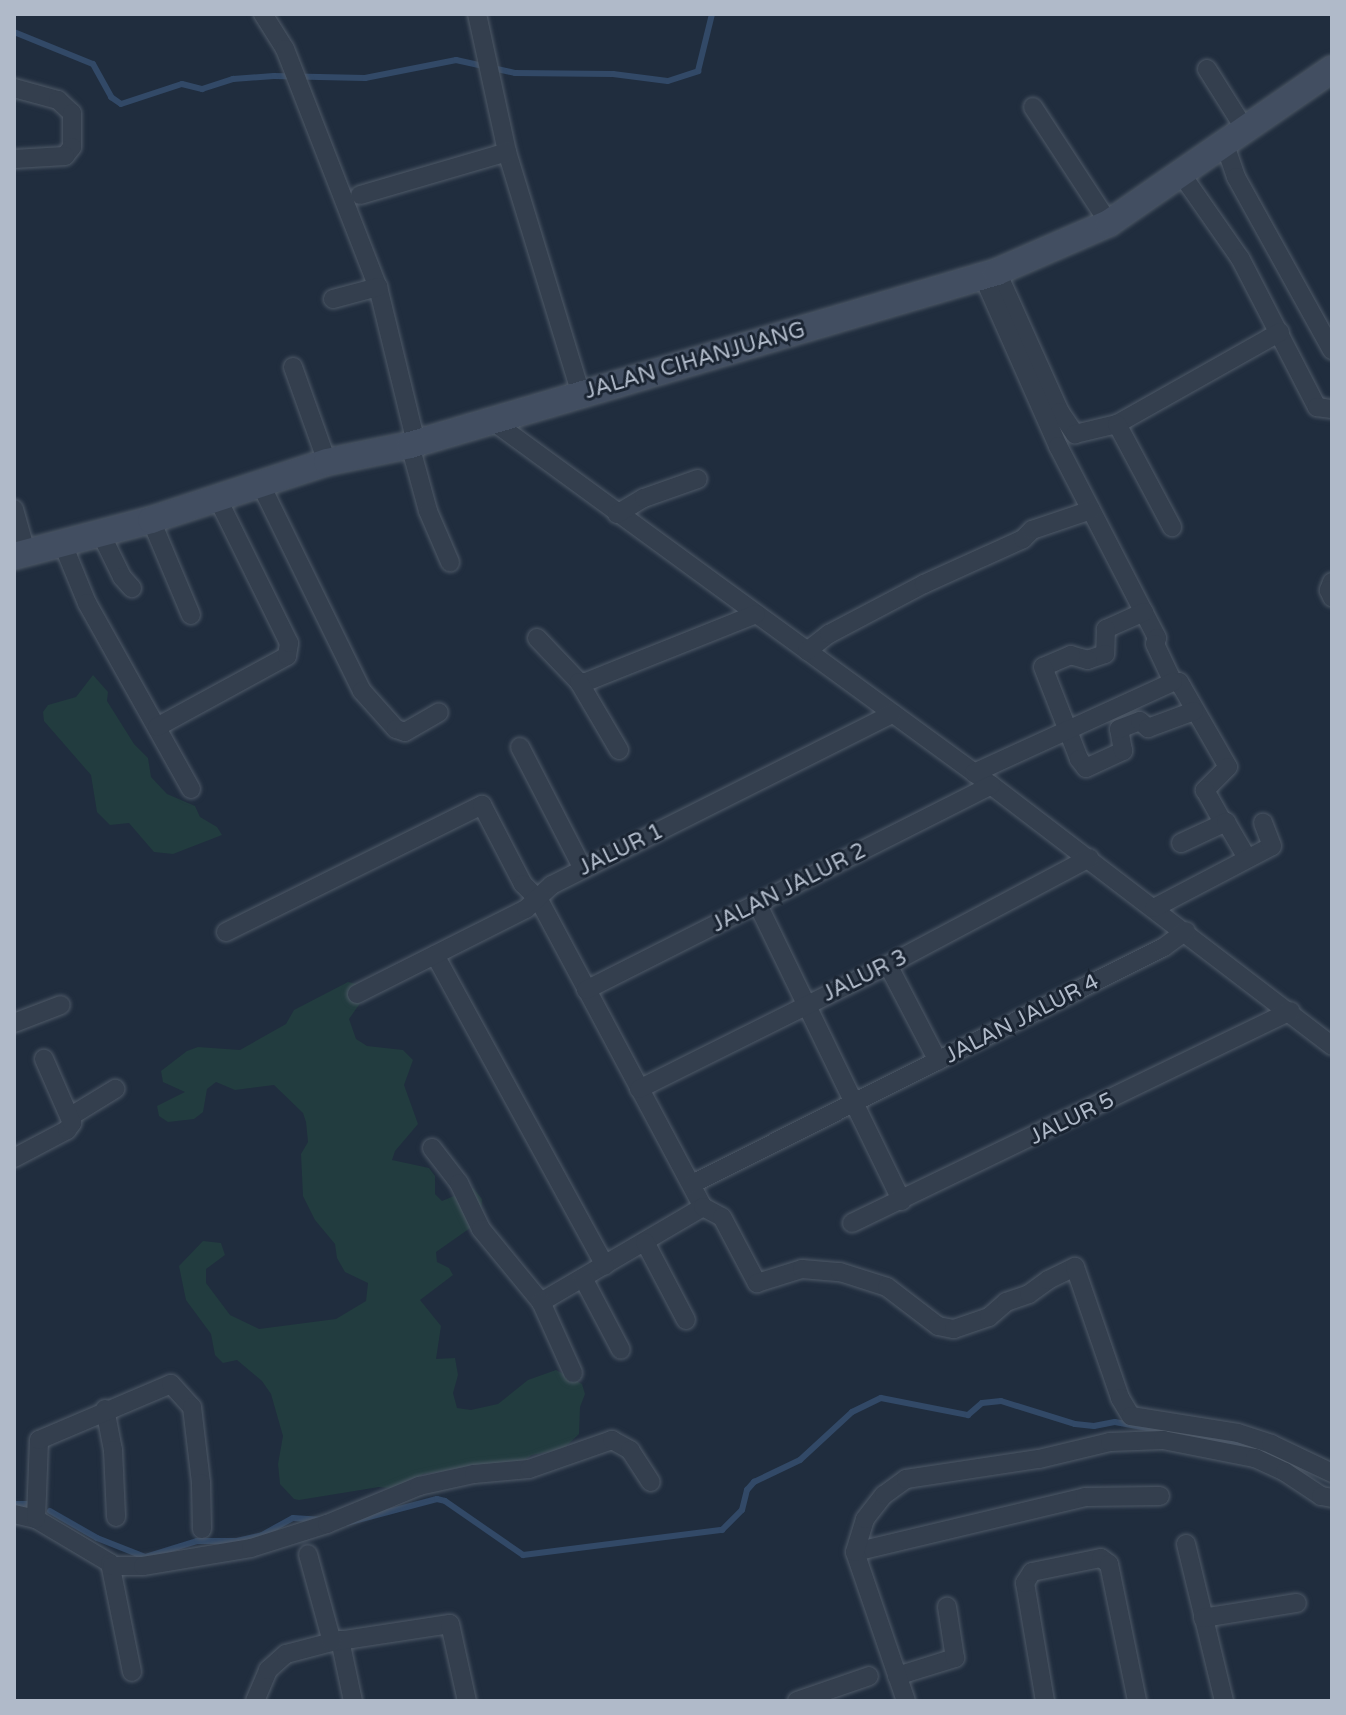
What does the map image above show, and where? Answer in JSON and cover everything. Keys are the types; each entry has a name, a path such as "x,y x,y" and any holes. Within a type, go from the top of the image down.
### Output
{"main road":[{"name":"JALAN CIHANJUANG","path":"20,554 151,520 327,462 413,444 990,274 1109,223 1332,69"}],"street":[{"path":"263,14 285,49 378,287 428,511 450,562"},
{"path":"477,14 507,152 581,394"},
{"path":"1207,69 1235,138 1236,177 1332,350"},
{"path":"14,88 58,100 72,113 72,147 65,156 14,159"},
{"path":"1033,107 1109,223"},
{"path":"360,195 507,152"},
{"path":"1182,175 1240,258 1317,407 1332,409"},
{"path":"990,274 1004,293 1069,429 1081,434 1117,424 1280,332"},
{"path":"990,274 1058,446 1144,612 1173,682"},
{"path":"333,299 378,287"},
{"path":"293,367 327,462"},
{"path":"490,419 991,785 1186,931 1332,1046"},
{"path":"1117,424 1172,527"},
{"path":"617,514 644,498 698,479"},
{"path":"261,485 362,691 396,729 405,732 439,712"},
{"path":"157,727 287,656 289,643 217,497"},
{"path":"14,509 20,554"},
{"path":"807,651 829,634 924,584 1023,539 1032,530 1091,510"},
{"path":"151,520 191,615"},
{"path":"100,532 122,577 132,588"},
{"path":"62,542 87,603 191,789"},
{"path":"1332,582 1329,590 1332,597"},
{"path":"1144,612 1106,629 1105,654 1088,660 1071,655 1044,665 1079,759 1086,768 1123,751 1119,729 1140,721 1148,728 1194,711"},
{"path":"579,682 756,614"},
{"path":"537,638 579,682 619,750"},
{"path":"974,773 1069,728 1179,682 1228,767 1205,790 1247,858"},
{"name":"JALUR 1","path":"357,994 539,900 552,885 892,714"},
{"path":"520,747 583,869"},
{"name":"JALAN JALUR 2","path":"586,990 991,785"},
{"path":"226,932 482,805 523,884 539,900 703,1207 722,1217 757,1283 802,1269 840,1272 887,1287 938,1326 954,1329 989,1317 1006,1302 1029,1294 1048,1280 1075,1267 1120,1398 1131,1416 1238,1433 1271,1444 1332,1473"},
{"path":"1181,843 1223,823"},
{"path":"1154,908 1273,844 1263,823"},
{"name":"JALUR 3","path":"639,1089 888,965 1089,858"},
{"path":"758,905 902,1201"},
{"name":"JALAN JALUR 4","path":"692,1184 1164,947 1186,931"},
{"path":"435,955 605,1265"},
{"path":"888,965 938,1061"},
{"path":"14,1023 61,1005"},
{"name":"JALUR 5","path":"852,1223 1290,1011"},
{"path":"14,1158 67,1130 72,1123 44,1059"},
{"path":"71,1116 115,1089"},
{"path":"432,1148 459,1183 481,1229 541,1302 573,1373"},
{"path":"541,1302 703,1207"},
{"path":"645,1242 686,1320"},
{"path":"583,1278 621,1350"},
{"path":"36,1519 39,1440 105,1409 171,1384 192,1407 201,1483 202,1529"},
{"path":"105,1409 113,1450 116,1517"},
{"path":"14,1514 36,1519 112,1566 143,1566 251,1548 327,1524 419,1486 474,1474 529,1469 612,1440 630,1450 651,1482"},
{"path":"906,1701 855,1552 865,1519 884,1495 906,1479 1039,1459 1110,1442 1163,1440 1255,1458 1285,1472 1321,1496 1332,1498"},
{"path":"855,1552 898,1545 1085,1497 1160,1496"},
{"path":"1186,1544 1224,1701"},
{"path":"308,1554 353,1701"},
{"path":"1045,1701 1025,1583 1032,1572 1101,1558 1109,1564 1137,1701"},
{"path":"112,1566 132,1672"},
{"path":"1203,1618 1297,1603"},
{"path":"897,1676 955,1658 947,1607"},
{"path":"255,1701 268,1670 286,1654 336,1641 450,1624 467,1701"},
{"path":"797,1701 869,1676"}],"green space":[{"path":"93,675 108,692 107,701 134,744 148,758 151,777 167,794 195,806 200,817 217,827 222,835 173,854 154,852 129,823 110,825 97,812 91,775 44,721 43,712 48,705 76,697"},
{"path":"348,982 361,985 363,999 349,1019 356,1039 367,1046 403,1050 413,1060 404,1085 418,1124 395,1151 392,1160 429,1168 435,1176 435,1194 442,1201 473,1188 482,1199 481,1213 473,1226 436,1252 437,1262 449,1268 453,1275 420,1300 441,1326 436,1359 455,1358 458,1375 453,1393 457,1408 471,1410 498,1404 528,1380 556,1370 582,1384 585,1394 580,1407 579,1434 563,1449 532,1455 523,1461 423,1474 399,1489 379,1487 299,1500 294,1499 280,1484 278,1464 283,1436 271,1394 262,1381 237,1360 223,1363 215,1355 211,1334 186,1300 179,1266 203,1241 221,1243 225,1255 206,1269 206,1283 230,1315 259,1329 336,1319 366,1301 368,1283 345,1272 337,1258 335,1244 315,1220 303,1196 301,1154 308,1142 306,1122 303,1113 274,1085 235,1090 216,1082 207,1089 203,1112 194,1119 168,1122 159,1116 157,1106 185,1092 163,1082 161,1071 187,1051 198,1047 240,1050 286,1024 294,1010"}],"waterway":[{"path":"14,32 93,64 111,97 121,104 182,84 202,89 233,79 274,76 365,78 456,60 515,73 613,74 668,81 698,71 712,14"},
{"path":"346,1523 437,1499 445,1501 523,1555 722,1530 742,1510 747,1490 754,1482 800,1460 852,1412 881,1398 968,1415 982,1403 1001,1401 1075,1424 1094,1426 1115,1422 1247,1446 1289,1462"},
{"path":"14,1504 27,1504"},
{"path":"50,1511 97,1538 145,1557 197,1541 237,1541 262,1535 293,1518 319,1520"}]}
